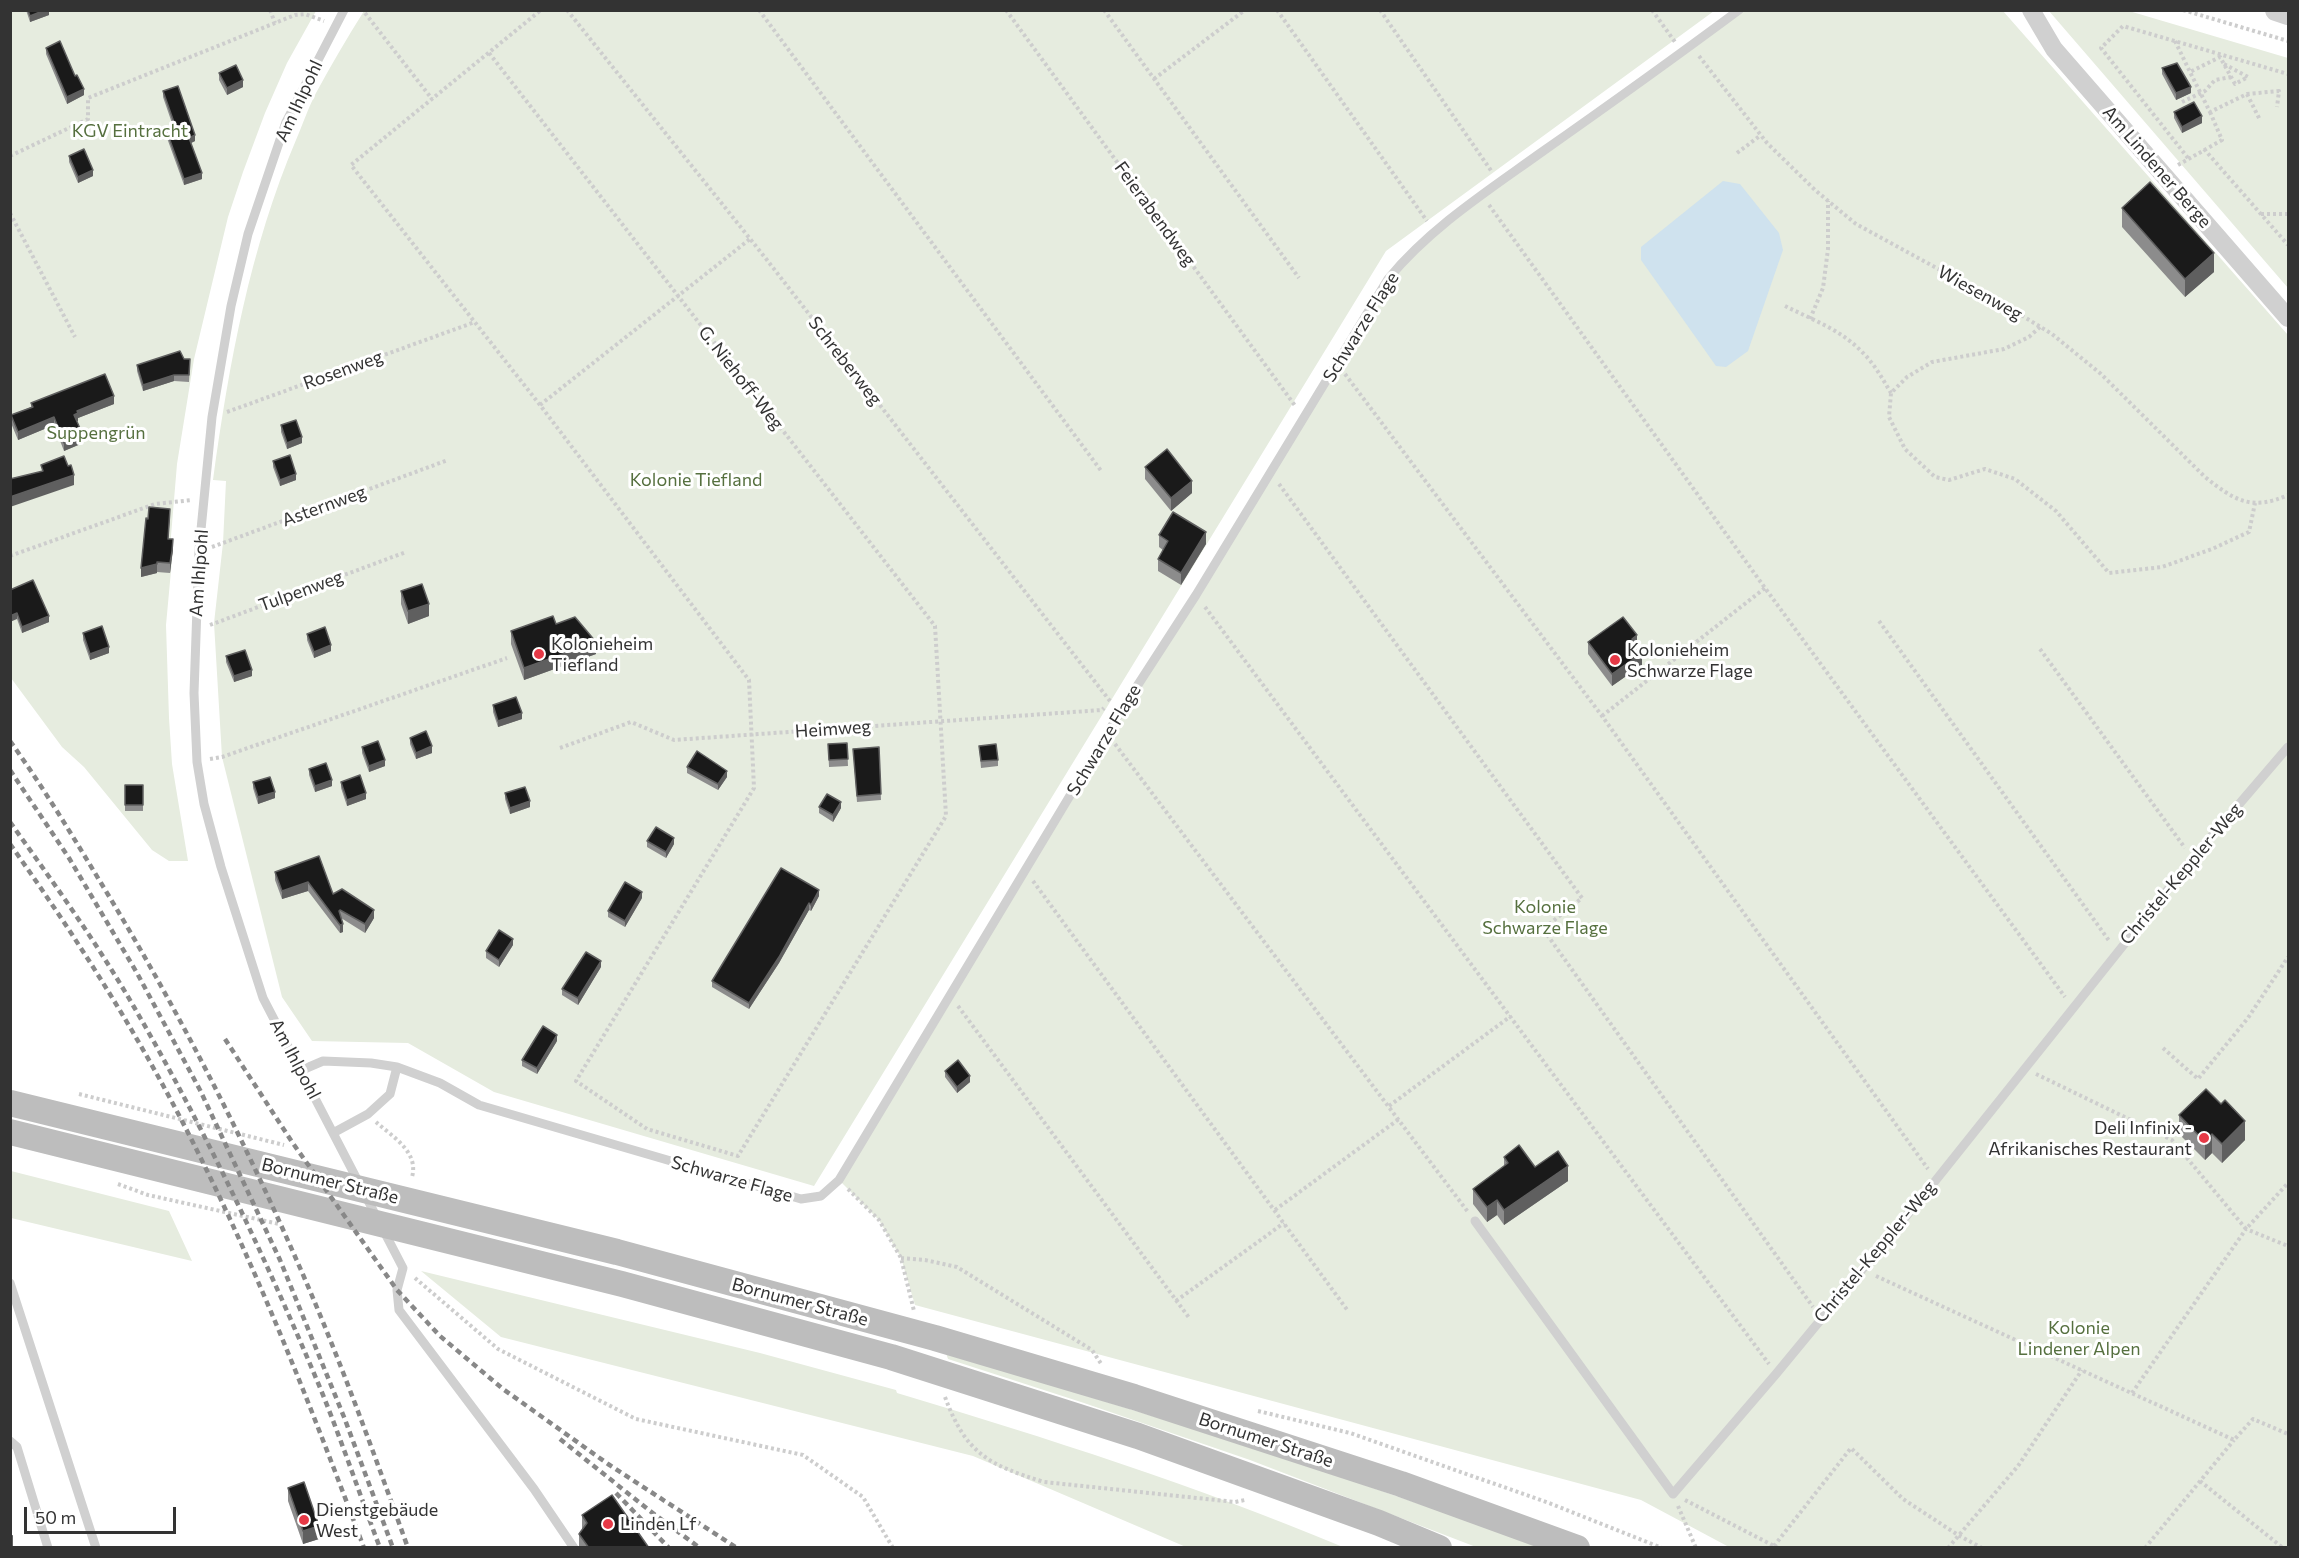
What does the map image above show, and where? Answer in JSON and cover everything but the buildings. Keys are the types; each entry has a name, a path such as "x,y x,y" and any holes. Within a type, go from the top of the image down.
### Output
{"main road":[{"name":"Bornumer Straße","path":"10,1103 617,1252 935,1338 1134,1397 1358,1470 1577,1548"},
{"name":"Bornumer Straße","path":"10,1132 622,1284 891,1357 1148,1440 1368,1519 1439,1548"}],"street":[{"name":"Am Lindener Berge","path":"2031,10 2054,49 2289,318"},
{"path":"2276,10 2289,14"}],"lane":[{"name":"Am Ihlpohl","path":"344,10 286,122 248,234 231,306 212,417 200,550 194,693 197,762 204,804 220,867 263,998 404,1268"},
{"name":"Schwarze Flage","path":"302,1070 322,1061 372,1063 397,1068 440,1083 479,1105 801,1199 821,1196 839,1180 1119,714 1196,595 1388,279 1434,231 1739,10"},
{"name":"Christel-Keppler-Weg","path":"1673,1494 1776,1374 1936,1180 2193,858 2289,747"},
{"path":"333,1132 368,1114 390,1094 397,1068"},
{"path":"1475,1221 1673,1494"},
{"path":"404,1268 397,1290 399,1310 534,1489 574,1548"},
{"path":"10,1283 96,1548"},
{"path":"10,1441 17,1447 48,1548"}],"path":[{"path":"270,10 274,23"},
{"path":"541,10 351,165 540,405 749,680 753,735"},
{"name":"Schreberweg","path":"567,10 750,239 1119,714"},
{"path":"759,10 1102,472"},
{"name":"Feierabendweg","path":"1006,10 1304,417"},
{"path":"1104,10 1299,278"},
{"path":"1154,79 1245,10"},
{"path":"1277,10 1434,231"},
{"path":"1380,10 1499,182"},
{"name":"Wiesenweg","path":"1652,10 1761,135 1815,190 1856,224 2008,307 2052,334 2101,374 2205,477 2223,491 2243,501 2255,503"},
{"path":"2183,10 2289,41"},
{"path":"365,13 432,99"},
{"path":"10,156 88,119 88,98 274,23 305,14 336,26"},
{"path":"2188,158 2101,48 2123,26 2289,74"},
{"path":"2166,177 2188,158 2222,140 2175,40"},
{"name":"G. Niehoff-Weg","path":"489,53 935,626 946,816 738,1156 647,1129 576,1082 754,788 753,735"},
{"path":"2190,72 2220,57 2235,84 2248,77 2224,64"},
{"path":"2182,102 2201,93 2215,80 2231,77"},
{"path":"2210,112 2247,94 2279,90 2277,107"},
{"path":"2247,94 2260,120"},
{"path":"1737,153 1761,135"},
{"path":"2204,149 2289,245"},
{"path":"1481,195 2073,1008"},
{"path":"1810,319 1823,288 1828,249 1828,201"},
{"path":"10,213 75,337"},
{"path":"2260,214 2289,214"},
{"path":"540,405 750,239"},
{"path":"1785,306 1842,335 1861,350 1876,368 1891,393 1889,417 1905,449 1935,477 1949,480 1985,469 2015,479 2056,511 2109,573 2162,567 2212,549 2249,532 2255,503 2262,504 2289,495"},
{"name":"Rosenweg","path":"212,417 475,322"},
{"path":"1891,393 1907,376 1932,362 2004,349 2029,337 2040,327"},
{"path":"1338,364 1602,716 1936,1180"},
{"name":"Asternweg","path":"200,550 448,460"},
{"path":"1269,472 1582,898 1543,929 1821,1317"},
{"path":"10,556 155,504 204,498"},
{"name":"Tulpenweg","path":"195,629 406,552"},
{"path":"1602,716 1765,588"},
{"path":"1196,595 1776,1374"},
{"path":"1879,621 2117,952"},
{"path":"2040,649 2193,858"},
{"path":"197,762 222,757 507,658"},
{"name":"Heimweg","path":"560,748 631,722 674,740 1102,710 1111,701"},
{"path":"1108,733 1475,1221"},
{"path":"1025,871 1348,1311"},
{"path":"2163,1048 2198,1079 2248,1018 2289,957"},
{"path":"950,996 1190,1319"},
{"path":"1389,1106 1511,1016"},
{"path":"2024,1069 2172,1140 2246,1229 2289,1246"},
{"path":"95,1097 290,1146"},
{"path":"368,1114 411,1154 414,1169 412,1178"},
{"path":"1275,1210 1399,1119"},
{"path":"839,1180 879,1220 901,1258 910,1300"},
{"path":"2132,1393 2246,1229 2289,1184"},
{"path":"1176,1301 1284,1223"},
{"path":"901,1258 925,1260 957,1267 1092,1350 1102,1366"},
{"path":"404,1268 498,1349 636,1419 803,1455 863,1497 893,1548"},
{"path":"1861,1269 2234,1440"},
{"path":"1948,1548 2018,1467 2082,1370"},
{"path":"948,1405 961,1434 975,1450 992,1463 1044,1482 1235,1502 1249,1498"},
{"path":"2145,1548 2253,1419 2289,1434"},
{"path":"1673,1494 1776,1547 1851,1448 1903,1499 1982,1548"},
{"path":"2200,1481 2283,1548"},
{"path":"1673,1494 1695,1548"}],"green space":[{"path":"11,11 316,11 287,63 265,113 228,217 194,359 177,464 170,548 173,549 166,625 172,764 188,861 169,861 152,850 84,767 62,747 11,678"},
{"name":"Kolonie Tiefland","path":"364,11 1714,11 1386,251 814,1186 494,1092 408,1043 312,1041 282,997 222,757 214,623 223,543 226,481 213,480 234,349 266,222 313,99"},
{"name":"Kolonie Schwarze Flage","path":"1743,11 2003,11 2288,335 2288,1547 1729,1547 1641,1500 915,1305 901,1258 879,1220 839,1180 1388,279 1434,231"},
{"path":"2049,11 2129,11 2288,58 2288,288"},
{"path":"11,1171 169,1211 192,1261 11,1218"},
{"path":"421,1271 760,1353 896,1390 897,1393 1066,1445 1177,1483 1343,1547 1186,1547 973,1456 501,1337"},
{"path":"946,1353 1257,1448 1544,1547 1476,1547 1250,1460 948,1359"}],"water":[{"path":"1723,181 1740,184 1779,233 1783,250 1748,351 1726,367 1716,366 1641,260 1641,247"}],"railway":[{"path":"10,741 57,811 128,928 179,1018 227,1111 309,1288 408,1548"},
{"path":"10,770 69,858 137,973 200,1090 280,1260 344,1417 393,1548"},
{"path":"10,822 120,983 210,1147 279,1292 321,1390 380,1548"},
{"path":"10,844 75,938 115,1003 154,1068 200,1156 275,1322 364,1548"},
{"path":"225,1039 292,1142 397,1290 440,1336 503,1389 608,1464 737,1548"},
{"path":"560,1439 700,1548"},
{"path":"616,1493 669,1548"}],"place":[{"name":"Kolonieheim Tiefland","path":"539,654"},
{"name":"Kolonieheim Schwarze Flage","path":"1615,660"},
{"name":"Deli Infinix - Afrikanisches Restaurant","path":"2204,1138"},
{"name":"Dienstgebäude West","path":"304,1520"},
{"name":"Linden Lf","path":"608,1524"}],"park label":[{"name":"KGV Eintracht","path":"130,131"},
{"name":"Suppengrün","path":"96,433"},
{"name":"Kolonie Lindener Alpen","path":"2079,1338"}]}
